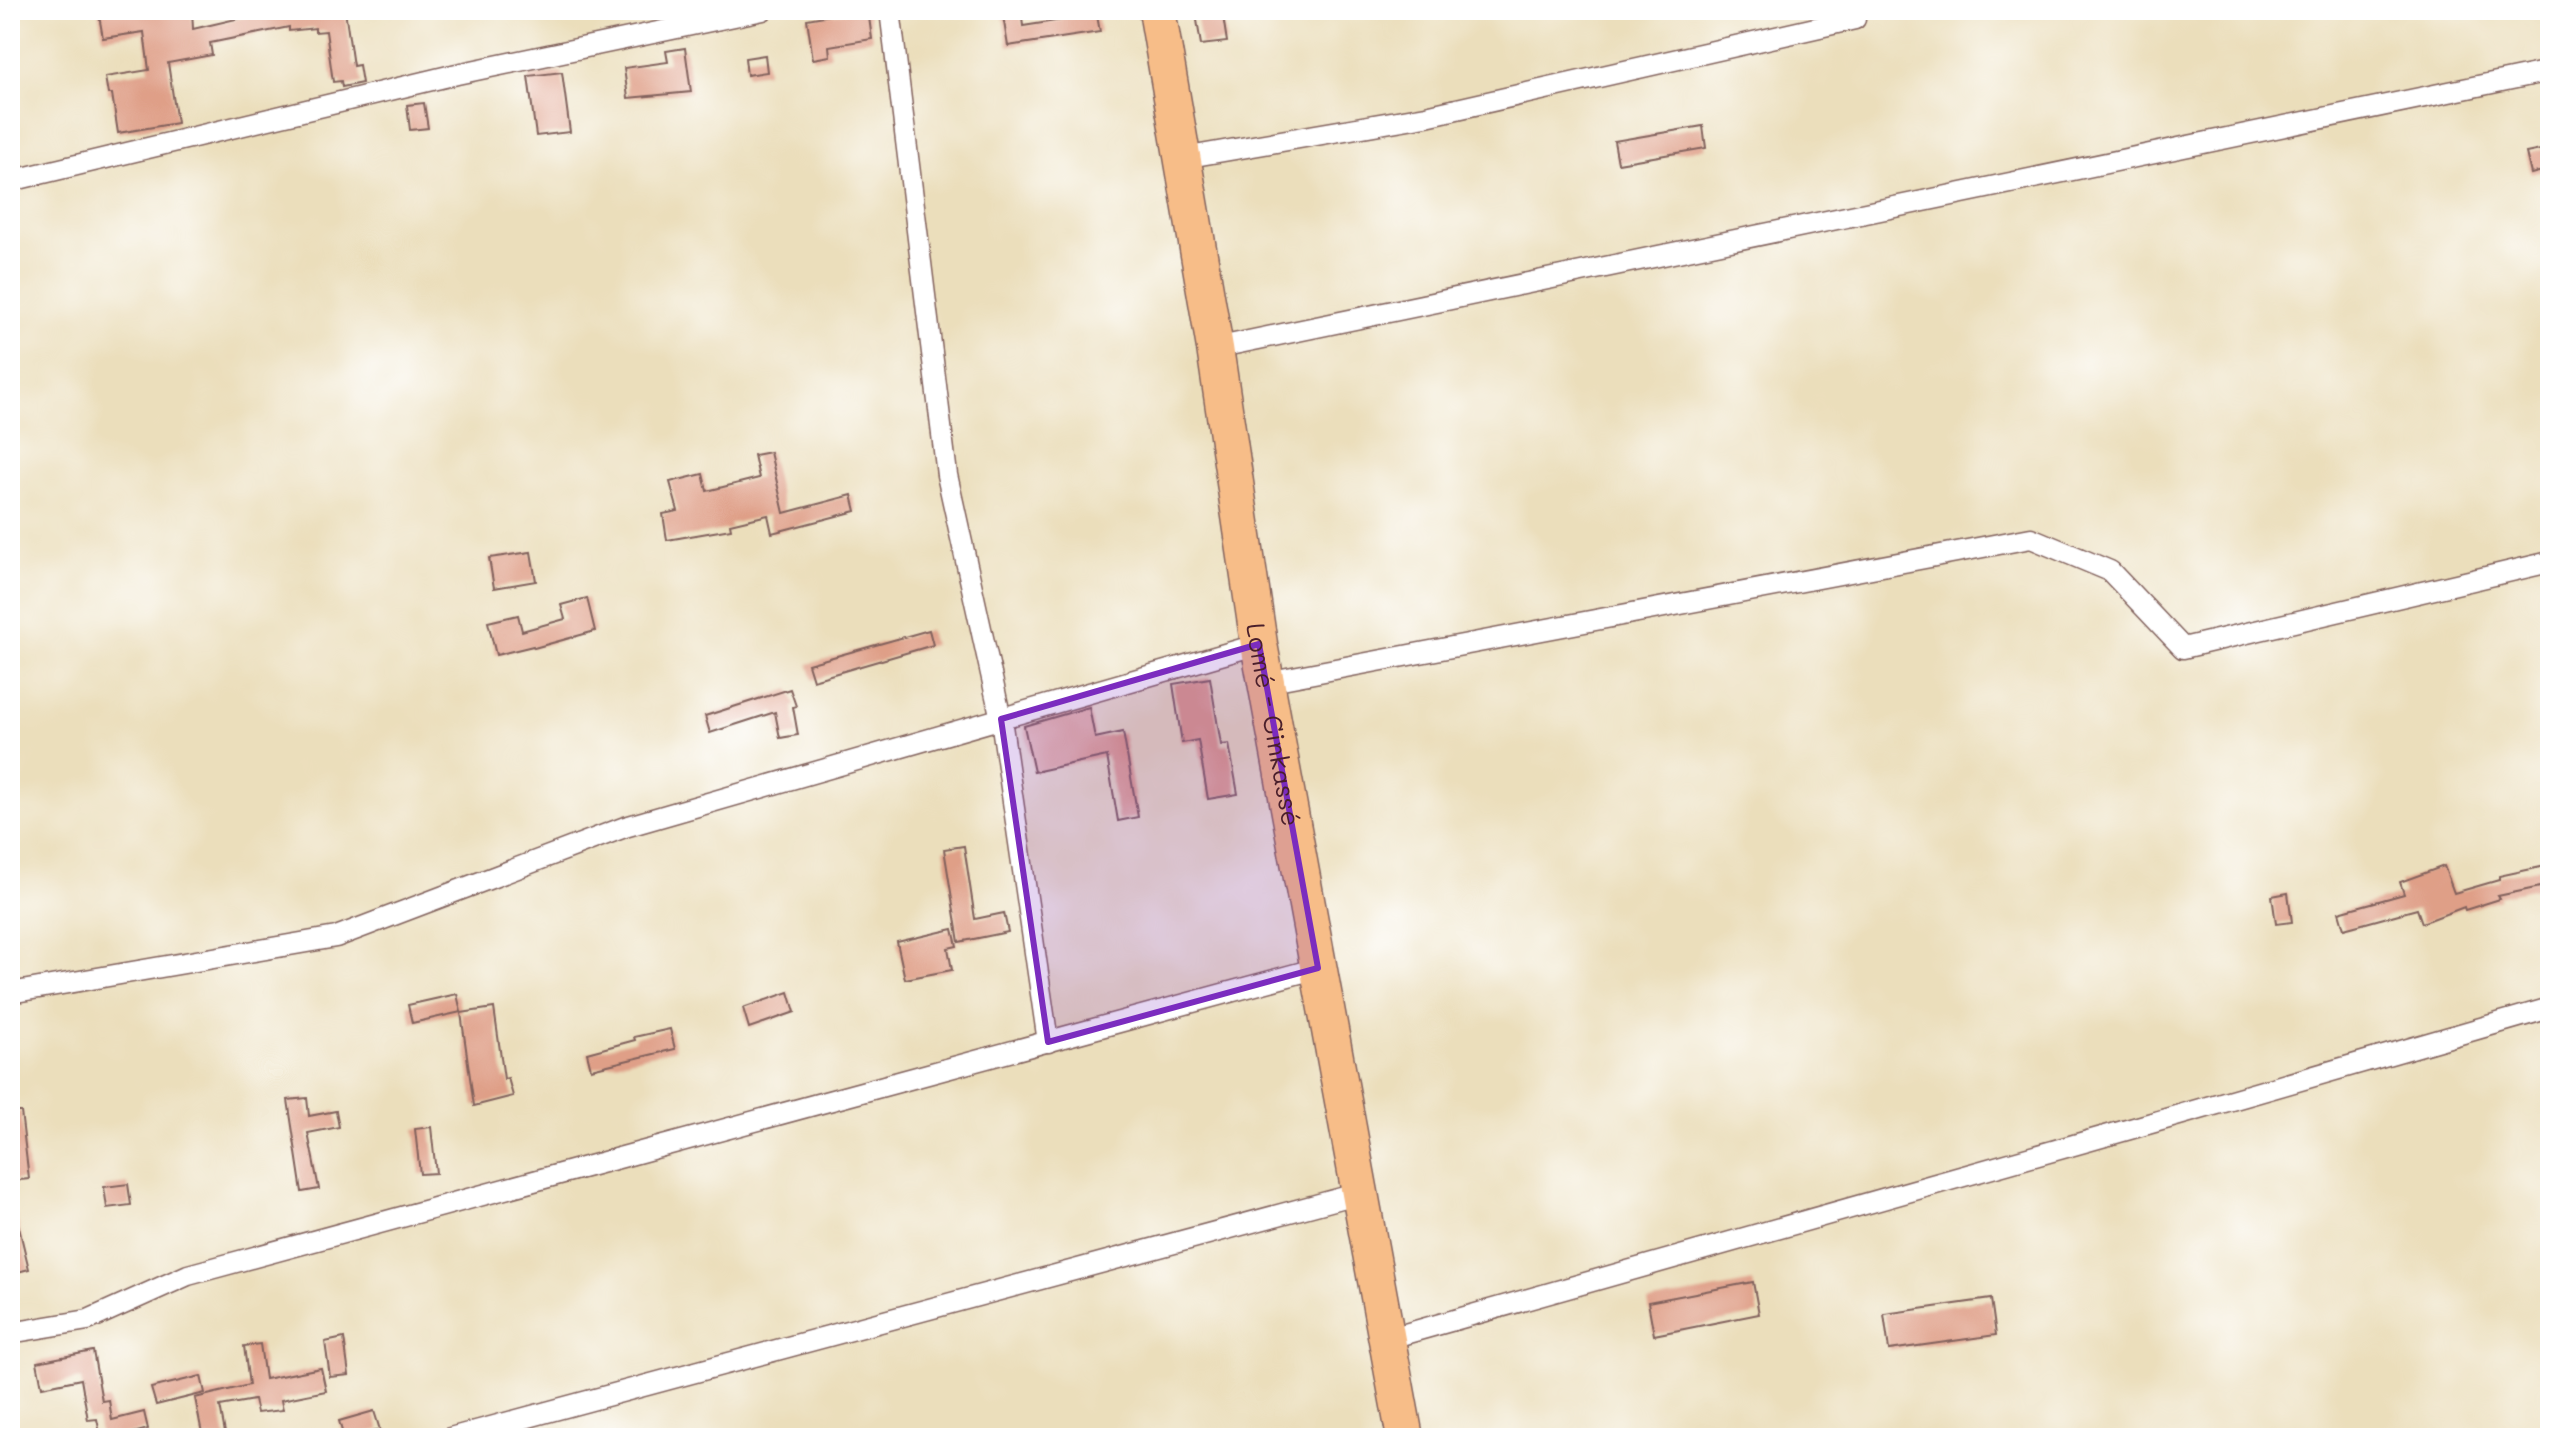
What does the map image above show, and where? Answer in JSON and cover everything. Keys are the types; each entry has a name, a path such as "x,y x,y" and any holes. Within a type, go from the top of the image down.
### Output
{"highway":[{"name":"Lomé - Cinkassé","path":"1157,10 1215,348 1259,644 1405,1438"}],"street":[{"path":"10,181 457,74 763,10"},
{"path":"890,10 947,475 1001,719 1048,1042"},
{"path":"1183,158 1426,116 1855,19"},
{"path":"1215,348 2550,71"},
{"path":"1266,682 2031,538 2110,571 2183,648 2550,562"},
{"path":"10,993 336,937 625,827 1259,644"},
{"path":"10,1333 88,1320 188,1275 1318,968"},
{"path":"1387,1339 2550,1008"},
{"path":"450,1438 1360,1193"}],"highlighted area":[{"path":"1259,644 1318,968 1048,1042 1001,719"}],"building":[{"path":"98,10 192,10 193,29 275,10 345,10 353,66 359,65 362,83 342,87 341,81 333,82 326,31 315,32 315,28 289,31 289,27 210,43 212,55 168,63 177,123 118,133 112,94 108,94 105,77 149,70 144,32 103,38"},
{"path":"868,10 872,39 829,46 830,56 813,59 807,19"},
{"path":"1002,10 1021,10 1023,26 1062,20 1060,10 1096,10 1100,32 1008,46"},
{"path":"1222,10 1227,42 1201,45 1196,14"},
{"path":"685,48 691,92 628,98 624,68 668,62 666,51"},
{"path":"765,55 767,72 747,75 745,58"},
{"path":"562,72 570,132 536,136 528,76"},
{"path":"424,103 428,128 410,130 407,105"},
{"path":"1703,126 1706,148 1618,163 1614,141"},
{"path":"2550,148 2550,169 2531,174 2526,153"},
{"path":"770,452 784,513 852,495 856,511 772,533 768,515 730,524 731,529 667,540 663,514 678,511 670,482 703,474 707,491 759,478 754,455"},
{"path":"531,552 536,581 494,588 489,558"},
{"path":"587,598 595,631 496,655 488,622 518,615 522,631 565,619 561,605"},
{"path":"929,630 933,645 813,680 808,664"},
{"path":"1210,678 1221,745 1229,744 1238,794 1208,799 1198,740 1182,743 1173,684"},
{"path":"790,689 796,706 793,707 798,735 780,738 775,712 710,733 705,716"},
{"path":"1089,707 1095,738 1123,732 1138,817 1118,821 1107,756 1034,772 1024,726"},
{"path":"964,846 975,919 1004,913 1008,932 959,942 944,849"},
{"path":"2550,865 2550,885 2498,896 2500,899 2465,910 2464,907 2422,923 2417,909 2344,929 2339,912 2404,894 2400,882 2444,866 2454,893 2499,880 2499,876"},
{"path":"2288,893 2292,922 2276,924 2272,896"},
{"path":"953,929 957,946 948,948 952,970 905,979 897,942"},
{"path":"789,992 795,1012 749,1028 743,1008"},
{"path":"457,994 461,1012 412,1023 408,1005"},
{"path":"494,1008 504,1079 508,1078 513,1096 474,1106 461,1013"},
{"path":"670,1029 675,1049 591,1069 587,1053"},
{"path":"307,1098 309,1116 336,1111 339,1127 308,1133 319,1189 302,1192 288,1100"},
{"path":"10,1112 21,1112 29,1179 10,1181"},
{"path":"431,1127 436,1173 420,1174 415,1129"},
{"path":"128,1184 131,1205 107,1208 104,1187"},
{"path":"16,1215 29,1269 10,1274 10,1216"},
{"path":"1753,1282 1759,1314 1654,1335 1648,1302"},
{"path":"1991,1299 1996,1335 1889,1350 1884,1314"},
{"path":"344,1338 349,1375 330,1377 325,1342"},
{"path":"260,1344 265,1379 321,1368 326,1391 281,1400 283,1410 257,1413 254,1400 220,1406 226,1438 203,1438 195,1398 249,1385 244,1346"},
{"path":"93,1351 102,1401 109,1400 112,1420 144,1412 148,1429 115,1438 101,1438 97,1419 88,1420 81,1379 42,1387 37,1362"},
{"path":"201,1376 205,1393 156,1405 151,1388"},
{"path":"374,1411 380,1430 344,1438 339,1421"}]}
